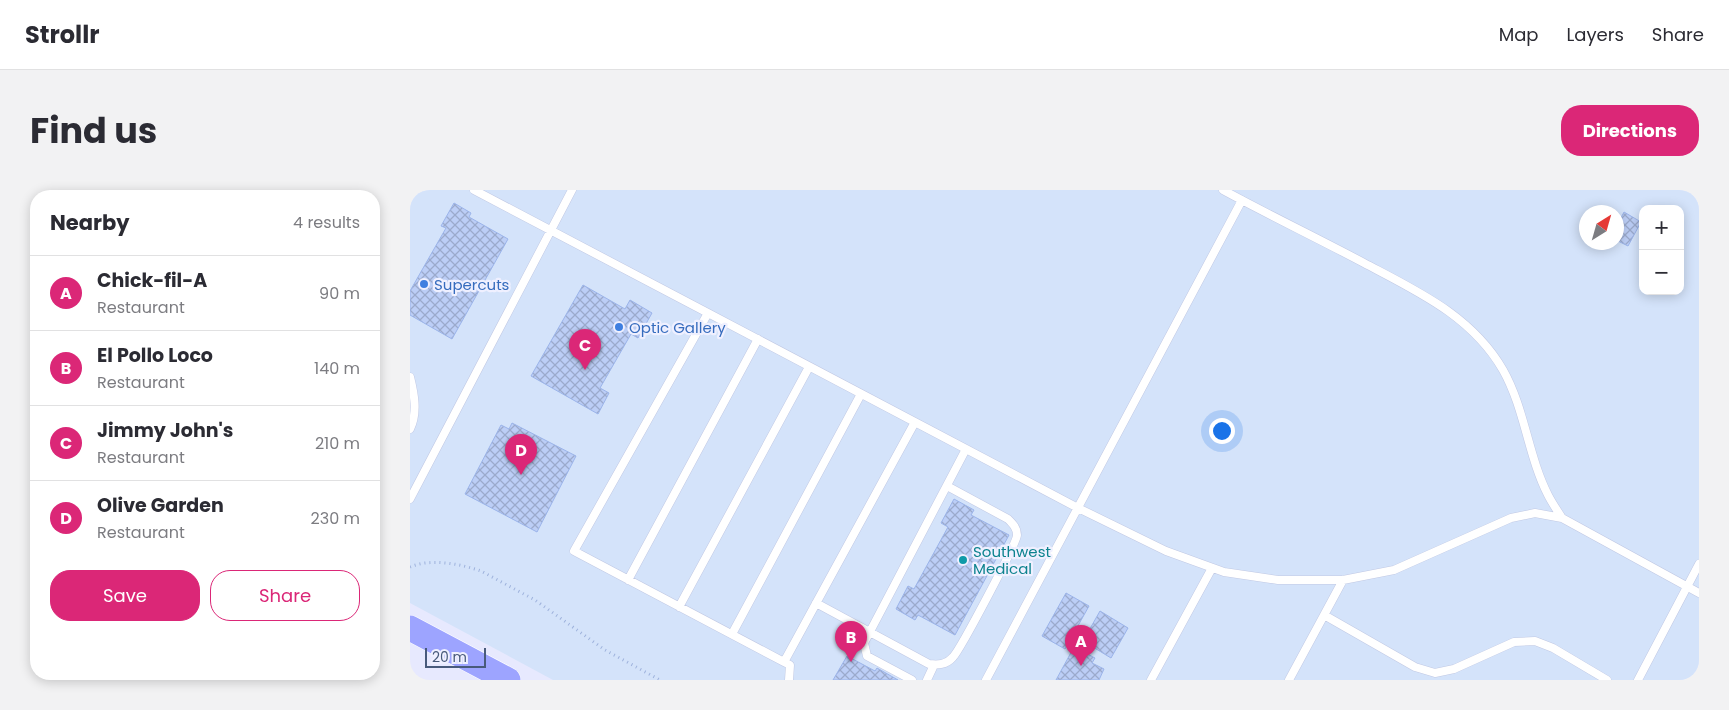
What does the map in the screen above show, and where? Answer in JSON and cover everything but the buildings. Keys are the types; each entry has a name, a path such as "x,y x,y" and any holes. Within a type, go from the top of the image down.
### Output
{"main road":[{"path":"410,628 508,680"}],"lane":[{"path":"474,190 1078,508 1166,551 1224,572 1278,580 1343,580 1394,570 1511,518 1535,513 1562,518 1699,593"},
{"path":"410,498 572,190"},
{"path":"1223,190 1438,303 1468,326 1486,344 1504,372 1517,403 1548,495 1562,518"},
{"path":"986,680 1242,200"},
{"path":"708,313 574,551 790,665 789,680"},
{"path":"628,580 758,339"},
{"path":"679,607 809,366"},
{"path":"410,377 413,389 414,420 410,429"},
{"path":"732,634 861,394"},
{"path":"784,662 915,422"},
{"path":"912,680 868,656 864,643 868,631 966,449"},
{"path":"816,603 934,665 948,662 955,656 1017,540 1017,533 1016,526 1008,520 947,486"},
{"path":"1638,680 1699,564"},
{"path":"1151,680 1212,568"},
{"path":"1289,680 1343,580"},
{"path":"1324,615 1414,666 1435,673 1454,668 1514,642 1535,641 1553,648 1607,680"},
{"path":"927,680 934,665"}],"path":[{"path":"410,567 420,563 438,563 472,568 481,572 535,600 606,650 660,680"}],"shaded area":[{"path":"410,190 1699,190 1699,680 553,680 410,603"}],"place":[{"name":"Supercuts","path":"424,284"},
{"name":"Optic Gallery","path":"619,327"},
{"name":"Jimmy John's","path":"585,370"},
{"name":"Olive Garden","path":"521,475"},
{"name":"Southwest Medical","path":"963,560"},
{"name":"El Pollo Loco","path":"851,662"},
{"name":"Chick-fil-A","path":"1081,666"}]}
